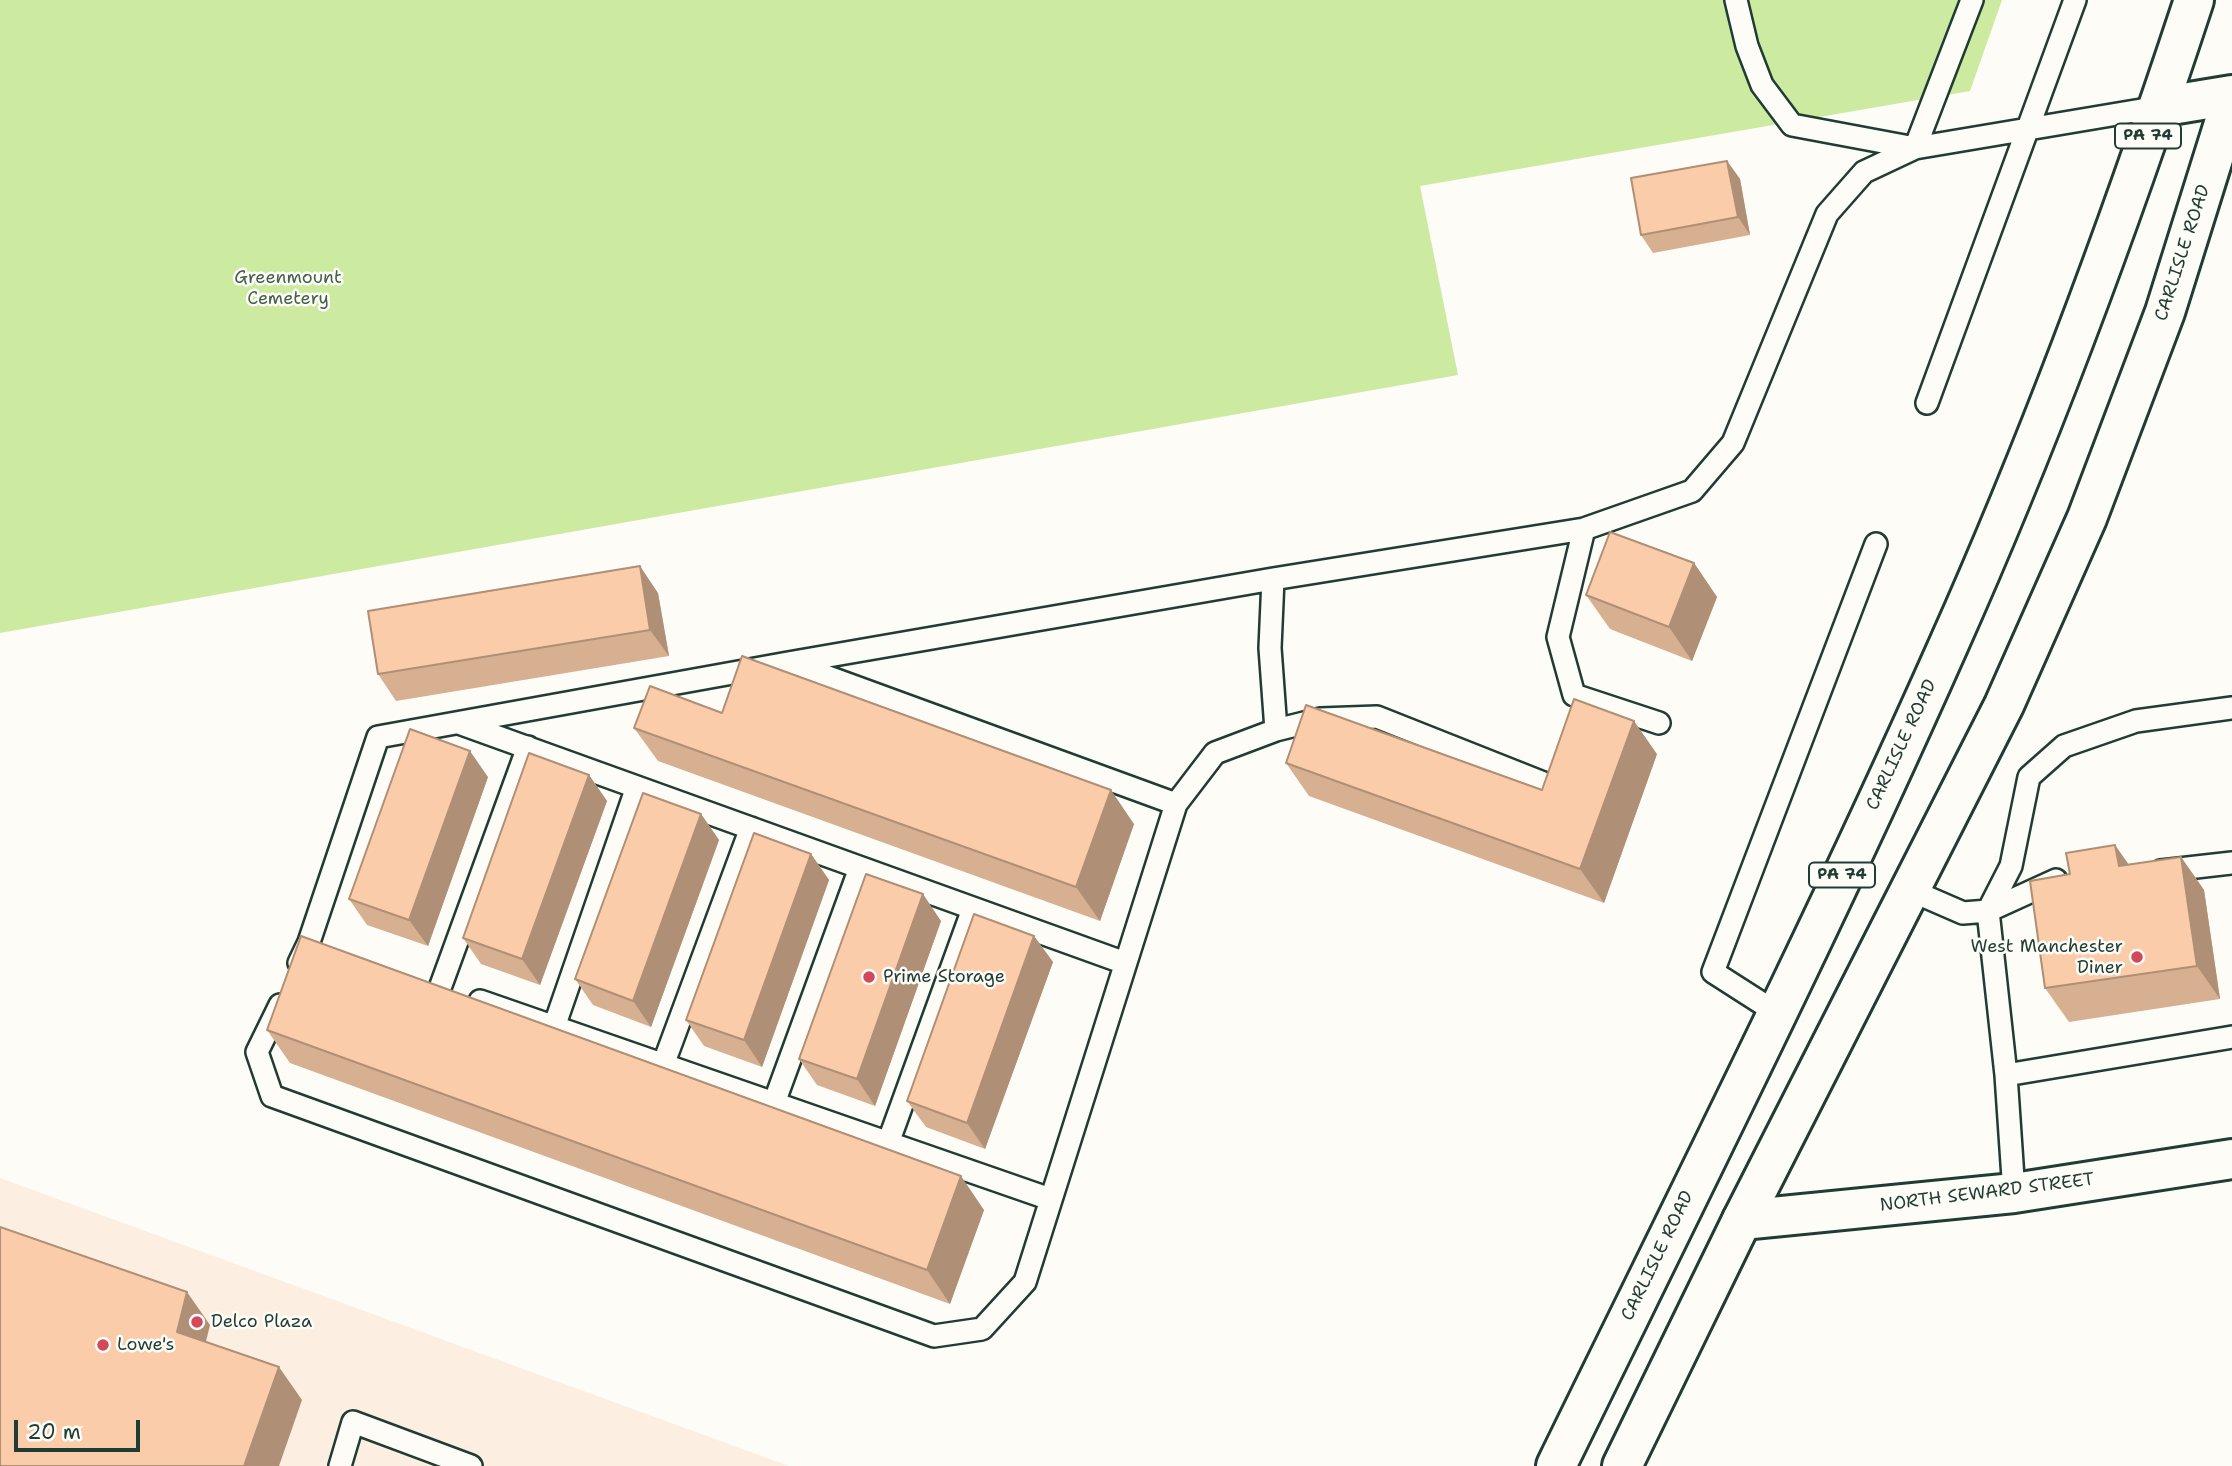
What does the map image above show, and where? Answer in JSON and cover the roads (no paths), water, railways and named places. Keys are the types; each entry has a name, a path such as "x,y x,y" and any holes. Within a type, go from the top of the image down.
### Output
{"main road":[{"name":"CARLISLE ROAD","path":"1556,1466 1777,1013 1959,621 2037,436 2159,107 2194,0"},
{"name":"CARLISLE ROAD","path":"1622,1466 1742,1220 2004,705 2087,518 2165,312 2232,97"},
{"path":"2159,107 2232,97"},
{"name":"NORTH SEWARD STREET","path":"1742,1220 2014,1193 2232,1159"}],"lane":[{"path":"1735,0 1747,46 1762,85 1792,125 1915,148"},
{"path":"1915,148 1972,0"},
{"path":"1927,403 2075,0"},
{"path":"1546,784 1377,717 1320,719 1276,730 1215,754 1176,804 1024,1282 982,1329 934,1336 272,1097 257,1052 289,985 316,945 378,737 1273,579 1584,529 1692,491 1733,443 1827,214 1864,172 1915,148 2159,107"},
{"path":"1584,529 1558,637 1574,695 1659,723"},
{"path":"1777,1013 1713,972 1876,544"},
{"path":"1273,579 1270,648 1276,730"},
{"path":"788,663 1176,804"},
{"path":"2014,1193 2006,1076 1988,911 2011,866 2029,777 2064,746 2136,722 2232,708"},
{"path":"458,722 1125,964"},
{"path":"528,747 433,985 1050,1199"},
{"path":"554,1027 637,787"},
{"path":"663,1065 751,828"},
{"path":"2147,873 2232,863"},
{"path":"774,1103 860,868"},
{"path":"1910,890 1963,913 1988,911 2054,880 2081,878"},
{"path":"888,1143 972,909"},
{"path":"2006,1076 2232,1037"},
{"path":"340,1466 352,1422 471,1466"}],"place":[{"name":"West Manchester Diner","path":"2137,957"},
{"name":"Prime Storage","path":"869,977"},
{"name":"Delco Plaza","path":"197,1322"},
{"name":"Lowe's","path":"103,1345"}],"park label":[{"name":"Greenmount Cemetery","path":"288,288"}]}
